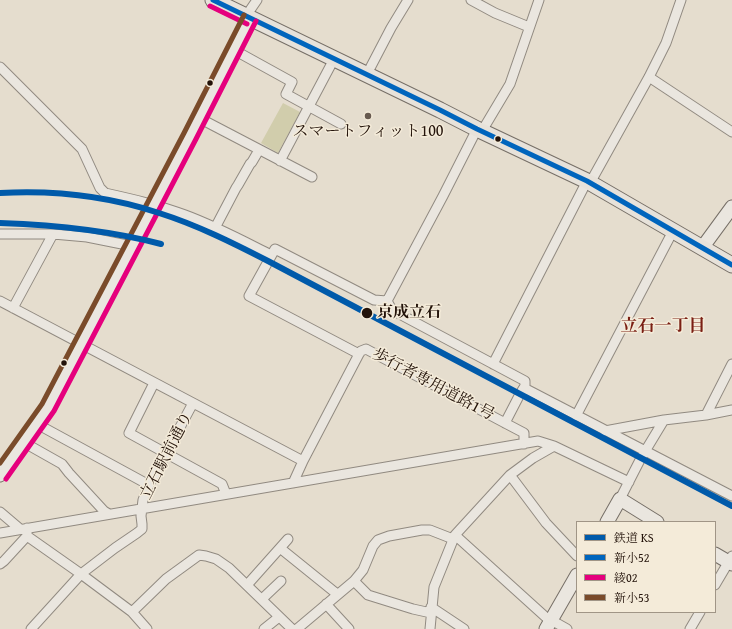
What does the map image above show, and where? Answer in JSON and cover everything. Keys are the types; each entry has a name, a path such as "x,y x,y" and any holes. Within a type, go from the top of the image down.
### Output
{"main road":[{"path":"213,0 588,182 732,266"}],"street":[{"path":"0,475 48,408 234,50 257,0"},
{"path":"367,74 391,28 408,0"},
{"path":"471,0 495,13 529,27"},
{"path":"387,301 479,130 510,84 539,0"},
{"path":"493,364 588,182 649,77 666,43 681,0"},
{"path":"234,50 292,82 286,94 341,124"},
{"path":"280,161 334,59"},
{"path":"0,67 82,149 100,188 105,193 154,204 185,215 273,252 374,300 387,301"},
{"path":"649,77 732,132"},
{"path":"199,118 312,177"},
{"path":"215,228 236,188 259,150"},
{"path":"702,248 732,207"},
{"path":"576,416 673,231"},
{"path":"0,234 53,234 87,237 132,246"},
{"path":"13,308 53,234"},
{"name":"歩行者専用道路1号","path":"273,252 249,296 359,354 361,351 366,349 524,433 524,444"},
{"path":"0,301 303,461"},
{"path":"387,301 392,310 525,381 524,388 505,423"},
{"path":"293,483 359,354"},
{"path":"706,415 732,364"},
{"path":"154,383 129,433 222,484 226,494"},
{"path":"524,388 732,496"},
{"name":"立石駅前通り","path":"141,509 149,485 193,403"},
{"path":"605,431 664,420 732,410"},
{"path":"608,521 664,420"},
{"path":"37,424 149,485"},
{"path":"0,533 24,531 109,514 538,441 554,446 629,482"},
{"path":"23,442 62,464 104,511 109,514"},
{"path":"430,629 434,587 454,537 510,475 533,458 554,446"},
{"path":"510,475 546,523 576,555"},
{"path":"620,499 655,521"},
{"path":"30,629 81,574 142,529 141,509"},
{"path":"0,512 132,612 147,629"},
{"path":"297,629 354,581 363,570 373,546 378,540 389,536 430,530 454,537 549,623 567,629"},
{"path":"0,564 24,531"},
{"path":"247,585 288,539"},
{"path":"280,548 337,594"},
{"path":"716,554 731,561 716,584"},
{"path":"132,612 166,579 199,555 216,559 229,568 292,629"},
{"path":"549,623 576,577"},
{"path":"262,599 281,581"},
{"path":"354,581 368,595 413,609 431,610 464,629"},
{"path":"326,604 349,629"},
{"path":"690,629 699,613"},
{"path":"264,629 279,617"}],"shaded area":[{"path":"283,103 300,112 278,153 261,143"}],"rail line":[{"name":"KS","path":"0,193 40,192 101,198 140,207 201,229 268,261 732,506"},
{"name":"KS","path":"0,223 81,229 121,235 161,244"}],"transit line":[{"name":"新小52","path":"213,0 587,181 732,265"},
{"name":"綾02","path":"210,6 247,24"},
{"name":"新小53","path":"0,463 42,404 244,15"},
{"name":"綾02","path":"6,479 54,411 256,21"}],"place":[{"name":"スマートフィット100","path":"368,116"},
{"name":"京成立石","path":"367,313"}],"district":[{"name":"立石一丁目","path":"663,327"}]}
